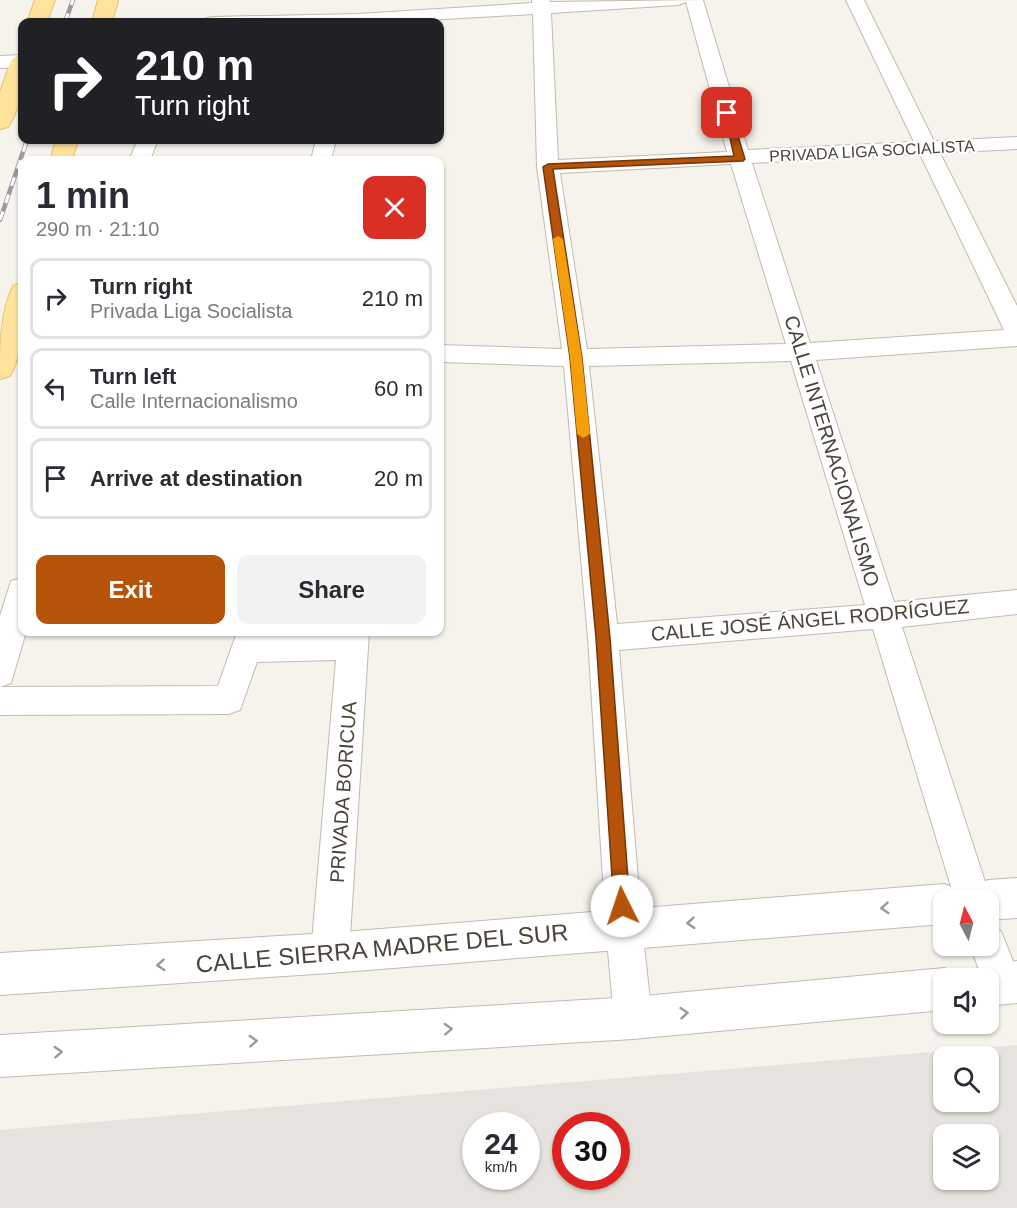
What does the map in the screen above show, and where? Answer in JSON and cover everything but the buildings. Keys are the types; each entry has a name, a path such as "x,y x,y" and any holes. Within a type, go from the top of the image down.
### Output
{"main road":[{"path":"38,18 45,0"},
{"path":"103,18 108,0"},
{"path":"0,122 18,72"},
{"path":"0,369 18,306"}],"street":[{"path":"203,18 209,0"},
{"path":"358,18 359,0"},
{"path":"380,18 469,6 678,0"},
{"name":"CALLE INTERNACIONALISMO","path":"694,0 740,159 970,890"},
{"path":"855,0 1017,331"},
{"path":"541,4 548,167 576,358 603,638 624,928 633,1018"},
{"path":"0,62 18,61"},
{"name":"PRIVADA LIGA SOCIALISTA","path":"548,167 740,159 926,146 1017,143"},
{"path":"444,354 576,358 801,352 1017,338"},
{"name":"CALLE JOSÉ ÁNGEL RODRÍGUEZ","path":"603,638 884,616 1017,602"},
{"path":"0,673 18,605"},
{"path":"0,700 229,700 249,640 354,639"},
{"name":"PRIVADA BORICUA","path":"330,953 354,639"},
{"path":"999,899 1017,898"},
{"name":"CALLE SIERRA MADRE DEL SUR","path":"0,974 330,953 933,905"},
{"path":"992,956 1003,984"},
{"path":"0,1056 633,1018 933,990"}],"shaded area":[{"path":"1017,1045 1017,1208 0,1208 0,1130 933,1052 933,1112 999,1112 999,1047"}],"railway":[{"path":"66,18 73,0"},
{"path":"22,156 26,144"},
{"path":"0,220 18,167"}],"slow traffic":[{"path":"558,239 576,358 583,434"}],"route":[{"path":"622,906 603,638 576,358 548,167 740,159 727,113"}]}
